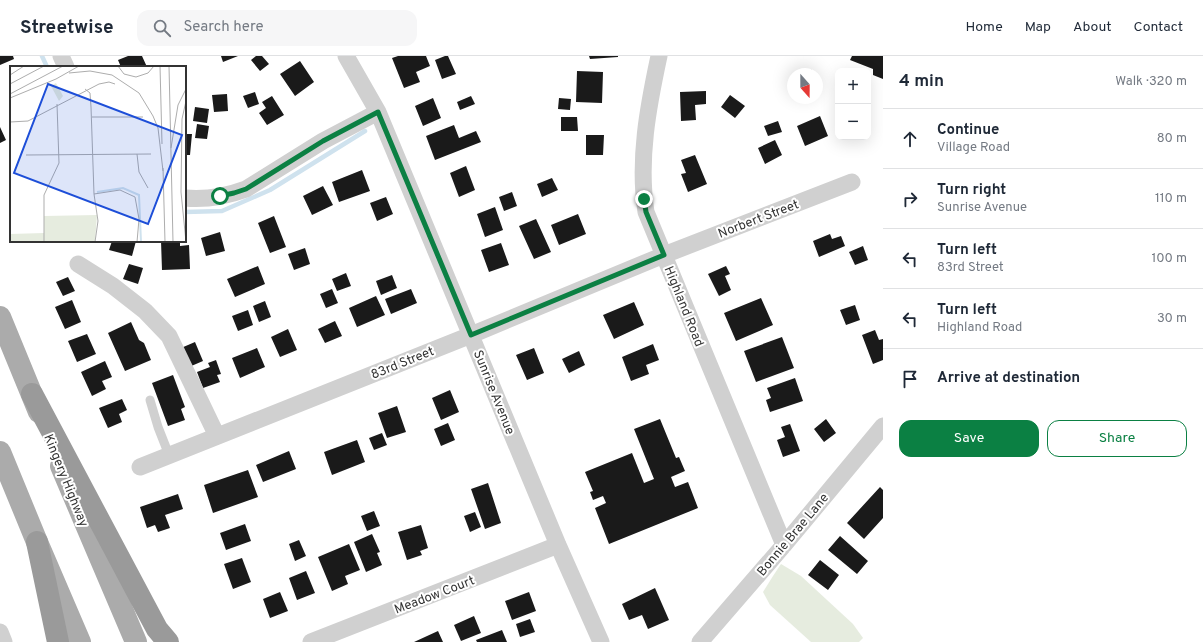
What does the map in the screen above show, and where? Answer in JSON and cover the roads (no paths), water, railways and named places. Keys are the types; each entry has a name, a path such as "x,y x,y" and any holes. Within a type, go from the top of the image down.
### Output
{"highway":[{"path":"32,394 157,629 168,642"},
{"path":"37,542 58,642"}],"main road":[{"name":"Kingery Highway","path":"0,317 136,642"},
{"path":"0,452 80,642"}],"street":[{"path":"61,56 66,66"},
{"name":"Sunrise Avenue","path":"346,56 378,112 558,545 601,642"},
{"name":"Highland Road","path":"659,56 652,86 643,153 646,212 784,545"},
{"path":"186,198 194,199 220,196 246,189 323,141 378,112"},
{"name":"Norbert Street","path":"664,255 852,182"},
{"name":"83rd Street","path":"140,468 471,335 664,255"},
{"path":"78,264 113,286 145,311 169,336 217,436"},
{"name":"Bonnie Brae Lane","path":"700,642 784,545 883,426"},
{"name":"Meadow Court","path":"311,642 558,545"},
{"path":"0,632 4,642"}],"lane":[{"path":"150,400 169,456"}],"waterway":[{"path":"42,56 47,66"},
{"path":"186,212 222,211 270,190 365,131"}]}
